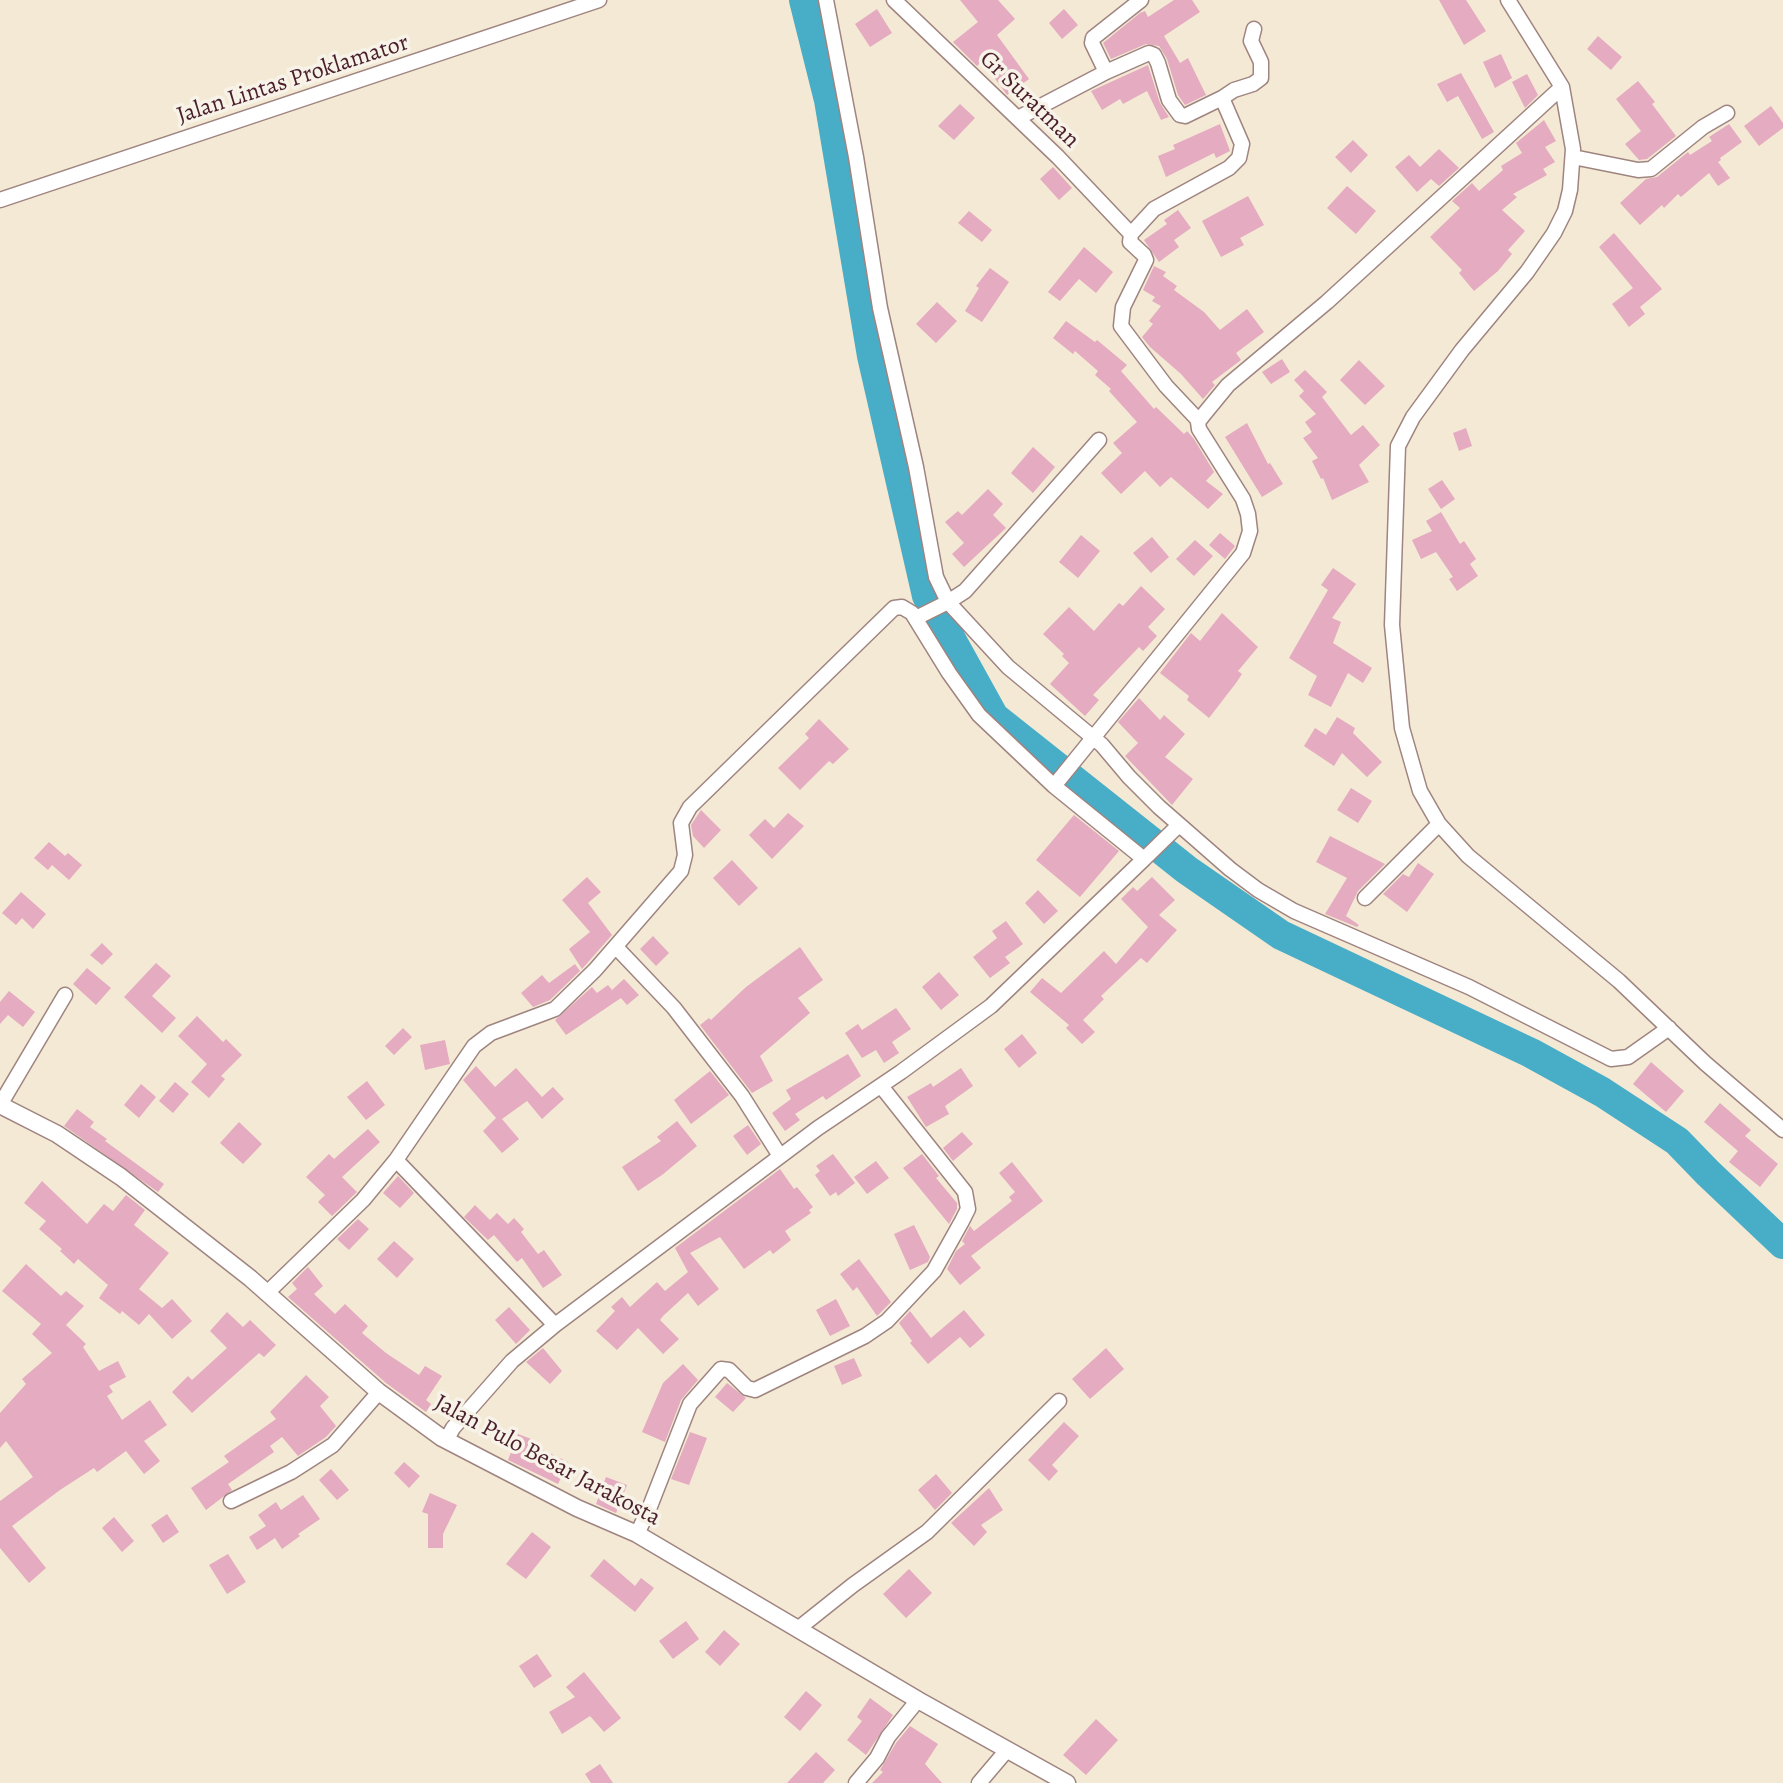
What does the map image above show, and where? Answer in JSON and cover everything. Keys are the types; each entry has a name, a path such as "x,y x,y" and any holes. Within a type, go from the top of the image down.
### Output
{"street":[{"name":"Jalan Lintas Proklamator","path":"0,200 599,0"},
{"path":"826,0 856,157 880,308 916,467 936,577 945,604 1008,667 1094,737 1177,827 1258,890 1294,911 1469,987 1611,1059 1623,1059 1669,1028"},
{"name":"Gr Suratman","path":"894,0 1018,118 1131,234"},
{"path":"1106,72 1092,43 1093,38 1141,0"},
{"path":"1508,0 1562,87 1573,157 1570,190 1565,211 1554,233 1527,272 1462,350 1413,417 1398,446 1392,625 1402,728 1420,791 1439,824 1468,856 1619,981 1705,1063 1783,1130"},
{"path":"1018,118 1149,53 1158,63 1169,100 1180,115 1185,116 1261,78 1261,62 1251,41 1254,29"},
{"path":"1199,421 1228,385 1327,302 1562,87"},
{"path":"1057,782 1218,586 1243,553 1250,531 1246,506 1202,433 1199,421 1166,386 1121,326 1123,307 1146,260 1130,242 1131,234 1154,209 1229,168 1239,158 1242,144 1222,98"},
{"path":"1573,157 1646,171 1703,127 1727,113"},
{"path":"920,616 965,591 1099,440"},
{"path":"269,1294 363,1200 396,1160 474,1046 491,1033 555,1009 616,947 681,871 685,855 681,823 690,807 891,610 902,607 920,616 949,673 979,715 1057,782 1149,854"},
{"path":"1365,898 1439,824"},
{"path":"452,1443 448,1437 453,1428 512,1361 555,1325 780,1156 991,1006 1177,827"},
{"path":"616,947 674,1008 742,1096 780,1156"},
{"path":"0,1105 65,995"},
{"path":"637,1534 690,1404 721,1369 729,1370 747,1388 755,1390 849,1346 887,1321 910,1298 934,1271 956,1233 968,1209 965,1192 881,1086"},
{"name":"Jalan Pulo Besar Jarakosta","path":"0,1105 90,1154 269,1294 379,1392 452,1443 577,1508 637,1534 918,1700 1067,1783"},
{"path":"396,1160 555,1325"},
{"path":"231,1501 291,1472 333,1445 379,1392"},
{"path":"799,1628 927,1532 1059,1401"},
{"path":"856,1783 918,1700"},
{"path":"979,1783 1007,1750"}],"building":[{"path":"960,0 998,0 1015,19 997,35 1029,79 1007,95 982,61 977,66 953,42 978,22"},
{"path":"1174,0 1192,0 1200,12 1164,36 1180,63 1188,58 1206,95 1185,105 1159,46 1146,44 1111,59 1103,43 1140,13 1145,11 1148,17"},
{"path":"1439,0 1466,0 1486,31 1464,45"},
{"path":"877,9 892,33 870,47 855,24"},
{"path":"1064,9 1078,25 1062,39 1049,23"},
{"path":"1598,36 1622,57 1611,70 1587,49"},
{"path":"1501,54 1512,78 1495,88 1483,62"},
{"path":"1148,65 1160,103 1169,117 1161,120 1147,91 1123,104 1120,99 1102,110 1091,91"},
{"path":"1461,73 1494,132 1482,139 1458,96 1447,102 1437,84"},
{"path":"1527,74 1538,95 1525,108 1512,82"},
{"path":"1638,81 1676,136 1647,159 1639,160 1625,144 1641,131 1616,99"},
{"path":"960,104 975,118 954,140 938,126"},
{"path":"1771,106 1783,128 1759,146 1744,126"},
{"path":"1544,120 1556,141 1545,147 1555,162 1543,169 1547,175 1513,194 1517,197 1502,210 1525,231 1508,250 1512,254 1498,271 1474,291 1459,273 1462,270 1430,237 1460,208 1452,201 1472,183 1479,191 1503,170 1501,166 1522,153 1516,143"},
{"path":"1220,124 1230,151 1216,158 1214,153 1166,177 1158,156 1175,149 1173,145"},
{"path":"1729,124 1742,142 1718,162 1730,178 1718,186 1709,173 1681,197 1678,194 1664,208 1662,205 1640,225 1620,203 1646,179 1657,177 1688,152 1690,155 1712,141 1709,137"},
{"path":"1353,140 1368,155 1351,173 1335,157"},
{"path":"1439,149 1459,168 1439,186 1431,179 1417,192 1395,167 1409,155 1420,167"},
{"path":"1053,167 1072,188 1059,200 1040,179"},
{"path":"1347,186 1376,211 1356,234 1327,208"},
{"path":"1248,196 1264,225 1240,238 1244,245 1221,257 1202,221"},
{"path":"1178,210 1191,228 1174,240 1179,247 1159,262 1144,240 1167,224 1164,220"},
{"path":"969,211 992,230 982,242 958,223"},
{"path":"1614,233 1662,289 1640,307 1645,314 1629,327 1612,304 1633,288 1599,247"},
{"path":"1084,247 1113,272 1096,293 1079,279 1060,301 1048,292"},
{"path":"1154,266 1166,272 1163,276 1177,286 1174,290 1204,312 1220,330 1247,309 1264,332 1236,353 1241,360 1212,382 1215,385 1203,399 1142,337 1153,324 1149,321 1161,306 1152,301 1155,297 1143,290"},
{"path":"990,268 1009,282 982,322 965,311 979,288 976,286"},
{"path":"937,302 957,321 936,343 916,324"},
{"path":"1066,321 1095,342 1097,340 1127,365 1121,371 1154,409 1156,407 1184,434 1187,431 1194,439 1214,472 1206,481 1223,494 1208,509 1171,477 1160,487 1145,471 1121,494 1101,473 1122,453 1113,443 1137,422 1109,391 1111,389 1095,375 1098,371 1075,351 1073,354 1053,338"},
{"path":"1282,359 1290,372 1271,384 1262,372"},
{"path":"1359,360 1385,386 1365,405 1340,380"},
{"path":"1305,370 1327,392 1322,397 1351,435 1363,425 1380,445 1359,465 1369,482 1332,500 1312,461 1318,458 1303,438 1312,432 1305,422 1316,414 1299,396 1304,391 1294,380"},
{"path":"1247,423 1268,464 1283,484 1262,497 1225,437"},
{"path":"1466,428 1472,446 1459,451 1453,433"},
{"path":"1033,447 1055,467 1033,493 1011,473"},
{"path":"1442,480 1455,499 1441,509 1428,489"},
{"path":"988,489 1003,504 993,515 1006,528 964,567 952,554 964,543 945,522 958,511 962,515"},
{"path":"1441,512 1460,544 1464,541 1476,559 1470,564 1478,576 1457,591 1449,579 1453,577 1436,552 1421,559 1412,540 1432,531 1426,521"},
{"path":"1220,533 1235,546 1225,559 1209,545"},
{"path":"1081,535 1100,551 1078,578 1059,562"},
{"path":"1152,537 1169,557 1151,573 1133,553"},
{"path":"1195,540 1213,556 1194,576 1176,559"},
{"path":"1333,568 1356,584 1332,618 1341,622 1333,643 1372,668 1363,683 1348,673 1331,707 1308,695 1317,676 1289,658 1328,590 1321,585"},
{"path":"1141,586 1165,609 1148,627 1157,636 1143,651 1139,647 1093,695 1099,700 1085,716 1050,684 1069,663 1043,634 1069,607 1094,631 1119,603 1123,606"},
{"path":"1222,613 1258,647 1238,671 1242,674 1209,718 1187,700 1189,696 1160,673 1191,633 1200,641"},
{"path":"1139,698 1160,720 1164,715 1185,734 1165,757 1193,779 1172,805 1125,756 1138,743 1118,722"},
{"path":"1337,717 1355,728 1353,733 1382,762 1367,777 1342,753 1334,766 1304,746 1315,728 1326,735"},
{"path":"819,719 849,749 833,764 829,761 800,790 778,768 809,738 805,734"},
{"path":"1351,788 1372,801 1358,823 1337,810"},
{"path":"701,810 721,830 704,848 693,836 691,825"},
{"path":"788,813 804,826 772,859 749,835 765,819 774,828"},
{"path":"1074,815 1119,851 1080,897 1036,860"},
{"path":"1330,836 1385,864 1358,891 1346,916 1359,925 1357,927 1325,914 1347,878 1316,862"},
{"path":"49,842 82,865 69,880 52,865 48,870 34,858"},
{"path":"732,860 758,888 739,906 713,878"},
{"path":"1418,863 1434,874 1407,912 1383,894 1403,874 1409,877"},
{"path":"587,877 601,892 588,903 612,935 582,969 569,949 590,932 562,900"},
{"path":"1152,877 1175,900 1159,915 1177,930 1147,963 1141,958 1101,996 1104,999 1083,1020 1095,1032 1082,1044 1066,1028 1069,1025 1030,992 1042,978 1061,993 1104,951 1116,964 1148,927 1121,899 1133,887 1137,891"},
{"path":"1038,890 1058,911 1044,924 1025,903"},
{"path":"21,892 46,914 33,929 22,918 16,925 2,913"},
{"path":"1006,921 1023,944 1005,957 1010,963 990,978 973,957 997,938 992,931"},
{"path":"653,936 669,953 656,966 640,949"},
{"path":"102,943 113,954 102,965 90,955"},
{"path":"800,947 823,980 798,998 810,1013 760,1056 773,1081 752,1093 700,1025 709,1018 711,1020 746,987"},
{"path":"156,963 171,976 152,996 176,1018 162,1033 124,997"},
{"path":"575,964 580,971 550,1000 533,1007 521,993 542,975 549,983"},
{"path":"87,968 111,988 96,1005 73,984"},
{"path":"939,972 959,995 941,1010 922,987"},
{"path":"624,979 639,995 627,1005 621,998 566,1035 555,1020 592,987 597,993 608,985 612,990"},
{"path":"9,991 35,1012 23,1027 8,1015 0,1024 0,1002"},
{"path":"896,1008 911,1029 892,1042 899,1053 884,1063 876,1050 862,1058 845,1033 858,1024 862,1030"},
{"path":"197,1016 223,1042 226,1039 242,1055 221,1076 225,1079 209,1098 191,1082 207,1064 178,1036"},
{"path":"403,1028 412,1037 394,1055 385,1046"},
{"path":"1022,1034 1037,1053 1019,1068 1004,1049"},
{"path":"445,1040 450,1064 425,1070 420,1045"},
{"path":"848,1054 861,1076 826,1100 823,1096 795,1114 800,1120 785,1131 772,1113 791,1099 786,1090"},
{"path":"1651,1062 1684,1091 1666,1112 1633,1084"},
{"path":"476,1066 495,1087 516,1068 542,1097 553,1087 564,1099 542,1119 527,1101 502,1119 519,1139 502,1153 483,1131 496,1118 463,1080"},
{"path":"961,1068 973,1086 945,1106 949,1114 926,1127 907,1097 931,1083 933,1087"},
{"path":"710,1071 729,1095 691,1124 674,1100"},
{"path":"367,1081 385,1105 366,1120 347,1097"},
{"path":"175,1082 189,1094 173,1113 159,1101"},
{"path":"141,1084 156,1097 139,1118 124,1105"},
{"path":"1720,1103 1751,1130 1745,1136 1778,1164 1760,1187 1729,1162 1738,1151 1704,1122"},
{"path":"77,1109 94,1122 90,1127 107,1139 105,1141 164,1184 158,1192 64,1126"},
{"path":"677,1121 697,1146 638,1191 622,1167 661,1141 657,1137"},
{"path":"239,1122 262,1144 243,1164 220,1143"},
{"path":"748,1125 761,1144 747,1155 733,1136"},
{"path":"368,1129 380,1142 342,1177 357,1192 332,1216 318,1202 325,1195 306,1177 329,1154 334,1159"},
{"path":"962,1132 973,1144 953,1161 943,1148"},
{"path":"833,1154 855,1183 838,1196 836,1192 830,1196 815,1175 820,1171 816,1166"},
{"path":"922,1154 939,1176 936,1178 957,1203 949,1224 903,1168"},
{"path":"876,1161 889,1178 867,1194 854,1177"},
{"path":"1012,1162 1043,1201 971,1256 981,1268 960,1285 947,1269 956,1251 965,1244 962,1241 970,1226 974,1231 1012,1201 1009,1197 1015,1192 999,1173"},
{"path":"780,1169 794,1189 797,1187 813,1207 809,1210 811,1213 785,1231 791,1240 773,1254 770,1250 744,1269 720,1237 690,1253 719,1289 698,1306 688,1293 663,1316 660,1320 679,1339 663,1354 638,1328 617,1350 596,1331 615,1311 611,1307 622,1297 630,1307 657,1282 665,1291 688,1272 675,1248"},
{"path":"398,1176 414,1193 400,1208 383,1193"},
{"path":"42,1181 87,1224 104,1204 113,1211 126,1195 145,1210 134,1225 169,1253 139,1289 162,1308 172,1299 192,1321 172,1339 149,1314 139,1325 99,1298 108,1285 78,1259 74,1264 60,1251 62,1249 39,1229 46,1221 24,1203"},
{"path":"475,1205 490,1220 497,1213 508,1224 514,1218 538,1254 544,1250 562,1275 543,1288 522,1258 517,1262 494,1235 488,1240 464,1217"},
{"path":"358,1219 369,1229 349,1250 337,1239"},
{"path":"914,1225 930,1257 928,1262 910,1270 894,1234"},
{"path":"394,1241 414,1259 397,1278 377,1259"},
{"path":"859,1259 891,1302 877,1316 857,1287 853,1291 840,1274"},
{"path":"26,1264 61,1296 66,1291 84,1306 66,1325 86,1344 83,1347 99,1371 118,1361 126,1377 109,1386 113,1392 107,1396 122,1420 150,1400 167,1425 144,1441 160,1461 144,1474 126,1451 97,1472 94,1468 60,1490 12,1526 46,1568 29,1583 0,1548 0,1501 33,1477 6,1441 0,1448 0,1413 26,1384 22,1379 52,1353 32,1334 41,1324 2,1291"},
{"path":"308,1267 323,1286 314,1294 335,1314 345,1304 368,1326 362,1333 386,1353 419,1375 425,1366 442,1376 426,1400 431,1404 426,1412 386,1383 288,1297 297,1289 292,1283"},
{"path":"836,1299 850,1326 830,1336 816,1310"},
{"path":"509,1307 530,1330 516,1344 495,1320"},
{"path":"964,1310 985,1335 970,1348 960,1337 928,1364 910,1343 912,1341 899,1323 910,1311 931,1338"},
{"path":"227,1312 243,1327 250,1320 276,1345 264,1357 259,1353 192,1413 172,1392 188,1376 192,1380 227,1348 210,1331"},
{"path":"543,1348 562,1371 550,1384 526,1362"},
{"path":"1106,1348 1124,1369 1090,1399 1072,1379"},
{"path":"854,1358 862,1376 842,1385 834,1366"},
{"path":"683,1364 698,1380 681,1400 665,1442 642,1432 663,1383"},
{"path":"306,1375 329,1397 320,1406 336,1426 326,1437 298,1456 282,1437 270,1446 274,1452 228,1484 232,1490 206,1510 191,1488 229,1462 224,1456 276,1419 270,1412"},
{"path":"727,1383 746,1398 733,1412 715,1397"},
{"path":"1064,1422 1079,1436 1052,1465 1058,1471 1049,1481 1028,1460"},
{"path":"690,1432 707,1438 689,1485 671,1479"},
{"path":"518,1434 539,1442 537,1447 568,1462 558,1484 508,1460"},
{"path":"404,1462 420,1476 409,1488 394,1473"},
{"path":"331,1469 349,1490 337,1500 319,1480"},
{"path":"936,1474 952,1493 935,1510 918,1490"},
{"path":"606,1477 627,1485 616,1513 596,1504"},
{"path":"989,1488 1003,1510 981,1525 987,1532 974,1546 951,1523"},
{"path":"430,1493 457,1505 443,1534 443,1548 428,1548 428,1514 422,1512"},
{"path":"303,1495 320,1519 282,1549 275,1538 257,1550 249,1537 266,1526 258,1515 276,1502 281,1510"},
{"path":"167,1514 179,1532 163,1543 151,1525"},
{"path":"114,1517 134,1541 122,1552 102,1528"},
{"path":"532,1532 551,1547 526,1579 506,1564"},
{"path":"228,1554 246,1582 227,1594 209,1565"},
{"path":"604,1559 635,1586 641,1578 654,1588 635,1612 590,1576"},
{"path":"909,1569 932,1593 906,1618 883,1594"},
{"path":"686,1621 699,1639 673,1659 659,1641"},
{"path":"724,1630 740,1644 720,1666 705,1652"},
{"path":"537,1654 552,1676 534,1688 519,1666"},
{"path":"584,1672 621,1718 604,1732 590,1716 562,1734 549,1712 575,1697 566,1687"},
{"path":"806,1691 822,1705 800,1731 784,1717"},
{"path":"870,1698 893,1715 866,1755 847,1740 862,1721 857,1717"},
{"path":"1096,1719 1118,1740 1086,1775 1063,1755"},
{"path":"910,1726 938,1744 925,1764 942,1783 872,1783 883,1772 880,1770"},
{"path":"816,1752 835,1770 823,1783 787,1783"},
{"path":"600,1764 613,1783 591,1783 585,1774"}],"waterway":[{"path":"804,0 829,100 872,356 927,596 994,717 1187,870 1281,935 1531,1053 1602,1092 1677,1141 1783,1244"}]}
